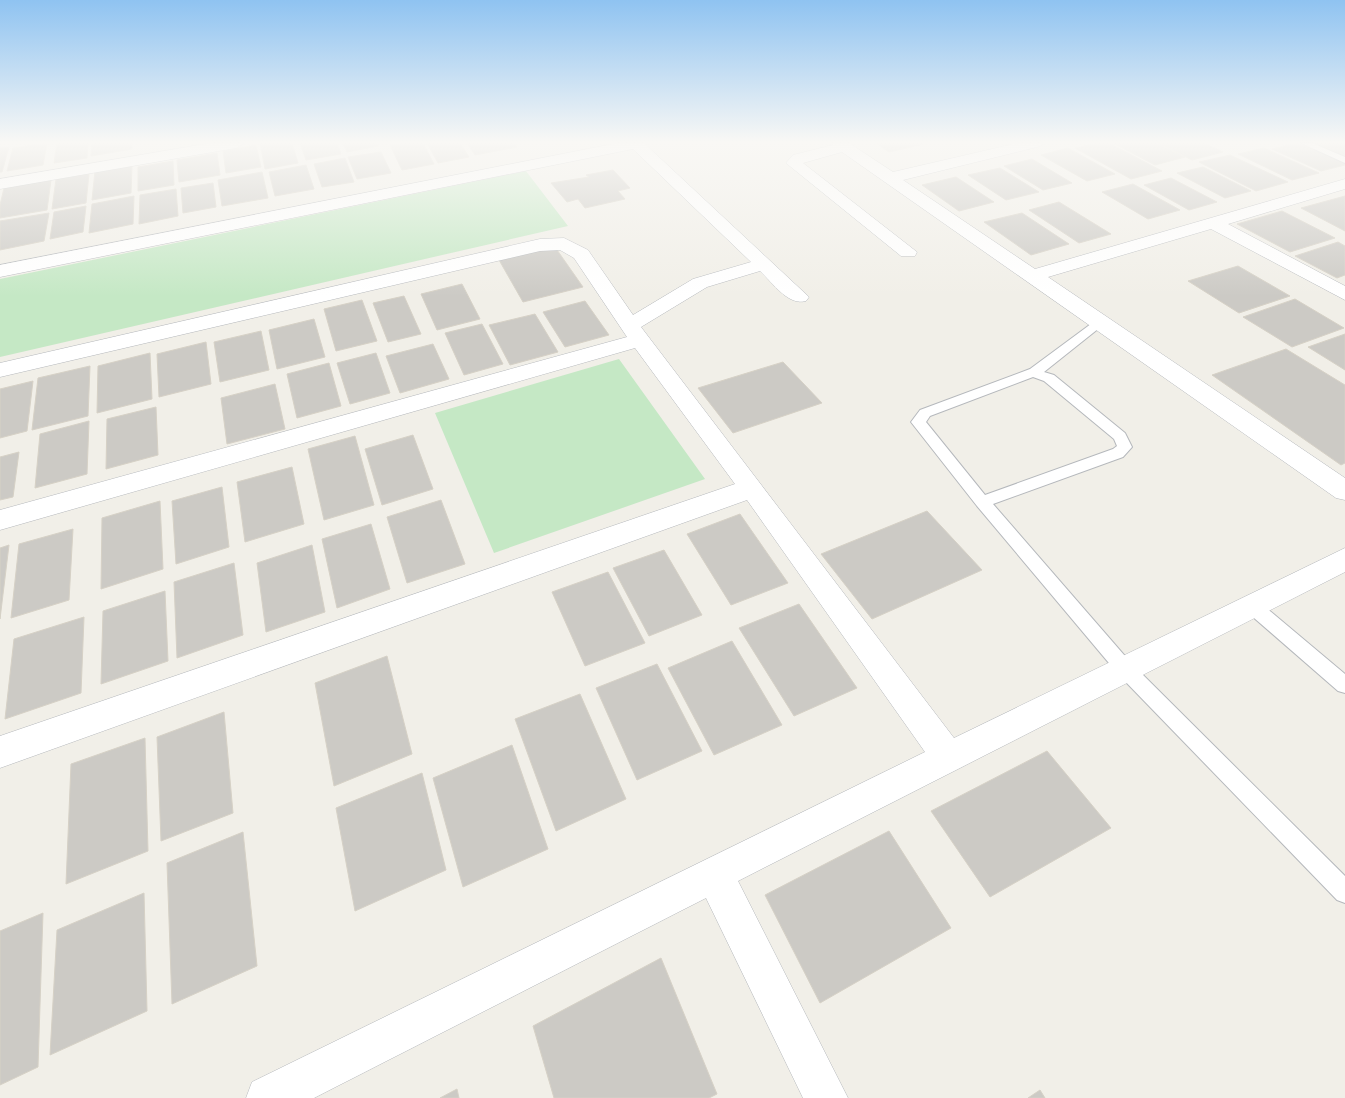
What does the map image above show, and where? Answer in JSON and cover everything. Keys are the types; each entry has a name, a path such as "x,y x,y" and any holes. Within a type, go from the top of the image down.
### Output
{"street":[{"path":"0,271 362,194"},
{"path":"691,194 799,297"},
{"path":"834,194 908,252"},
{"path":"914,194 1345,491"},
{"path":"1032,276 1309,194"},
{"path":"1211,222 1345,294"},
{"path":"0,370 530,248 564,244 581,254 635,333 752,488 949,758"},
{"path":"0,520 635,333 700,283 764,264"},
{"path":"0,752 752,488"},
{"path":"269,1098 1345,559"},
{"path":"714,875 826,1098"}],"lane":[{"path":"1099,322 1034,372 925,413 918,422 982,502 1125,669 1345,892"},
{"path":"982,502 1118,453 1125,447 1124,442 1116,432 1049,378 1034,372"},
{"path":"1252,606 1345,685"}],"green space":[{"path":"413,194 544,194 568,226 0,357 0,279"},
{"path":"619,359 705,479 494,553 435,413"}],"building":[{"path":"3,194 49,194 47,210 0,218"},
{"path":"54,194 87,194 86,203 52,209"},
{"path":"93,194 124,194 92,200"},
{"path":"176,194 178,216 139,224 140,195"},
{"path":"181,194 214,194 216,207 183,213"},
{"path":"220,194 267,194 268,198 222,206"},
{"path":"560,194 621,194 625,199 585,208 578,199 567,202"},
{"path":"935,194 982,194 994,202 959,211"},
{"path":"997,194 1030,194 1006,200"},
{"path":"1106,194 1152,194 1180,210 1148,219"},
{"path":"1161,194 1202,194 1217,202 1189,210"},
{"path":"1218,194 1239,194 1225,198"},
{"path":"134,196 133,224 89,233 92,204"},
{"path":"1345,196 1345,231 1301,208"},
{"path":"1059,202 1111,234 1079,243 1029,210"},
{"path":"86,206 83,232 50,239 54,212"},
{"path":"1282,211 1335,238 1290,252 1237,224"},
{"path":"49,213 44,241 0,250 0,221"},
{"path":"1022,213 1069,244 1031,255 984,222"},
{"path":"1338,242 1345,246 1345,275 1337,278 1295,256"},
{"path":"555,247 583,287 523,302 499,260"},
{"path":"1238,266 1290,296 1239,313 1188,281"},
{"path":"462,284 480,319 437,330 421,294"},
{"path":"404,296 421,334 388,342 373,303"},
{"path":"1295,299 1344,328 1292,347 1243,317"},
{"path":"362,300 377,341 336,351 324,309"},
{"path":"585,301 609,335 565,347 543,312"},
{"path":"535,314 558,352 510,365 489,325"},
{"path":"314,319 325,357 277,369 269,330"},
{"path":"482,324 503,364 464,375 445,333"},
{"path":"261,331 269,370 220,382 214,342"},
{"path":"1345,334 1345,370 1308,347"},
{"path":"206,342 211,384 159,397 157,354"},
{"path":"433,344 449,379 400,393 386,356"},
{"path":"1286,349 1345,385 1345,463 1341,465 1212,375"},
{"path":"150,353 152,399 97,413 98,366"},
{"path":"376,353 390,393 350,404 337,363"},
{"path":"783,362 822,403 733,433 698,388"},
{"path":"329,363 341,406 297,418 287,374"},
{"path":"90,366 88,416 32,430 38,378"},
{"path":"33,381 27,431 0,438 0,389"},
{"path":"275,384 285,429 227,444 221,398"},
{"path":"156,407 158,455 106,469 107,419"},
{"path":"89,421 87,474 35,488 40,434"},
{"path":"413,435 433,489 382,505 365,449"},
{"path":"355,436 374,505 324,520 308,449"},
{"path":"19,452 13,497 0,500 0,457"},
{"path":"292,467 304,524 245,542 237,482"},
{"path":"222,487 229,547 176,564 172,501"},
{"path":"441,500 465,564 407,583 387,517"},
{"path":"160,501 163,569 101,589 102,518"},
{"path":"927,511 982,570 872,619 821,554"},
{"path":"740,514 788,583 731,605 687,534"},
{"path":"371,524 390,589 337,608 322,539"},
{"path":"73,529 69,600 11,618 19,544"},
{"path":"9,545 0,619 0,548"},
{"path":"312,545 325,612 266,632 257,563"},
{"path":"664,550 702,615 649,636 613,568"},
{"path":"234,563 243,635 177,658 174,582"},
{"path":"608,572 645,643 585,666 552,592"},
{"path":"165,591 168,661 101,684 103,611"},
{"path":"799,604 857,688 794,716 739,628"},
{"path":"84,617 81,693 5,719 14,639"},
{"path":"732,641 782,725 714,755 668,668"},
{"path":"387,656 412,754 334,786 315,683"},
{"path":"657,664 702,751 637,780 596,688"},
{"path":"580,694 626,799 556,831 515,719"},
{"path":"224,712 233,813 161,841 157,737"},
{"path":"145,738 148,851 66,884 71,764"},
{"path":"512,745 548,849 463,887 433,778"},
{"path":"1047,751 1111,828 990,897 931,811"},
{"path":"422,773 446,870 355,911 336,808"},
{"path":"889,831 951,928 820,1003 765,895"},
{"path":"243,832 257,966 172,1004 167,863"},
{"path":"144,893 147,1011 50,1055 57,930"},
{"path":"43,913 38,1067 0,1085 0,931"},
{"path":"661,958 717,1094 709,1098 554,1098 533,1026"},
{"path":"457,1089 459,1098 440,1098"},
{"path":"1040,1090 1045,1098 1028,1098"}]}
